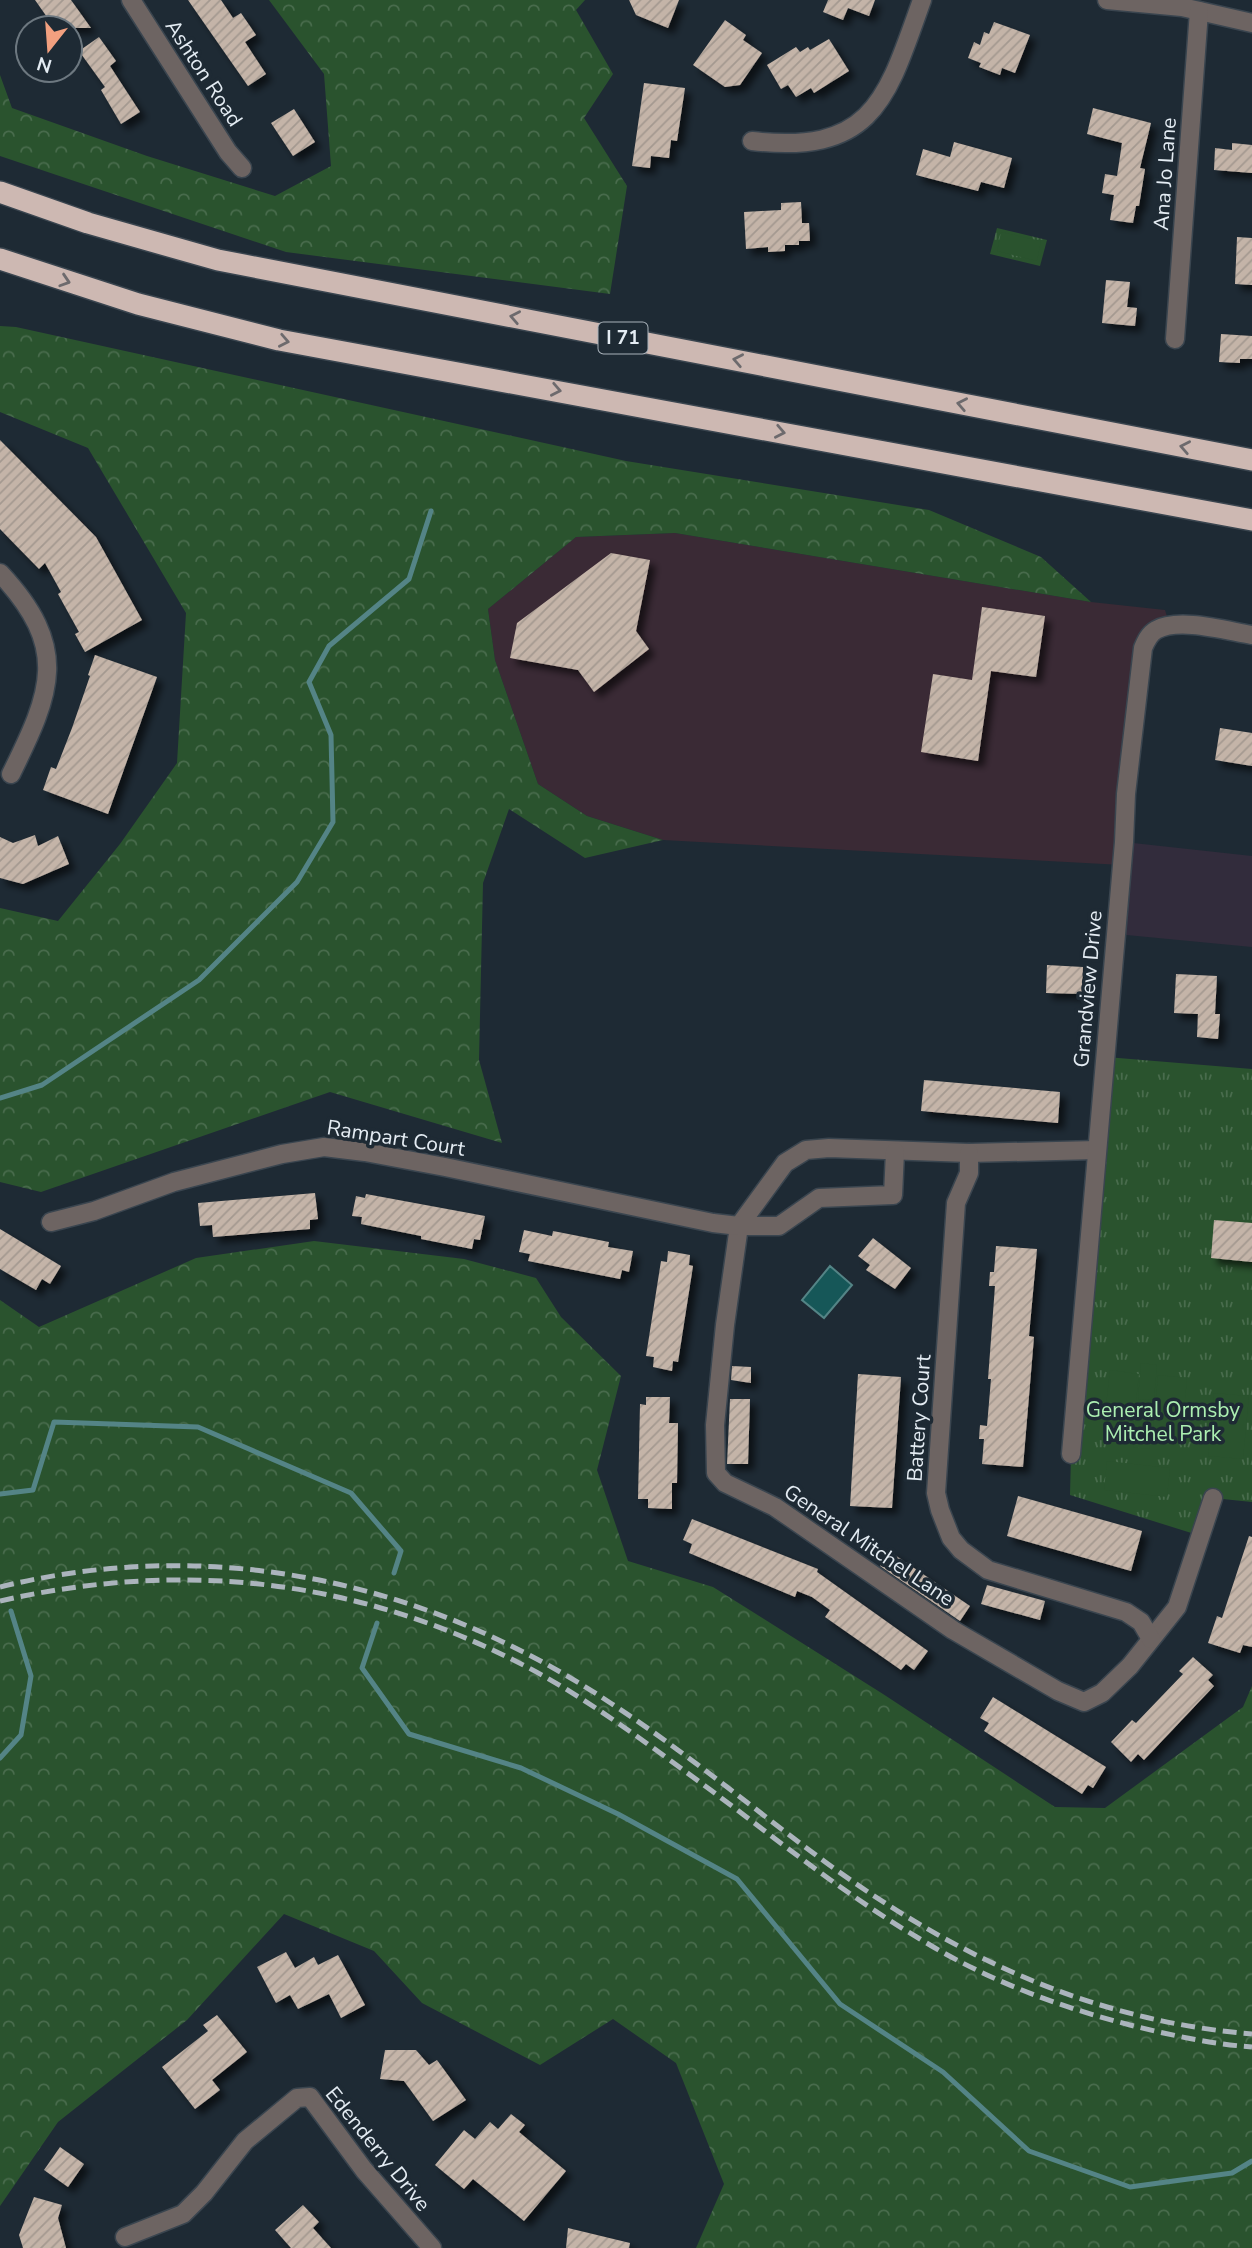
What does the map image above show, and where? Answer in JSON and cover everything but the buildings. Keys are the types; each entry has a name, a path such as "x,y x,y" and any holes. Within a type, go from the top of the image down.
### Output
{"highway":[{"name":"I 71","path":"0,192 88,223 218,260 1252,460"},
{"path":"0,259 138,304 279,340 1252,520"}],"street":[{"name":"Ashton Road","path":"131,0 228,152 242,168"},
{"path":"752,141 780,144 812,142 848,130 867,115 882,100 895,75 922,0"},
{"path":"1107,0 1199,11 1252,23"},
{"name":"Ana Jo Lane","path":"1175,339 1199,11"},
{"path":"0,573 30,609 44,639 49,675 43,702 11,774"},
{"name":"Grandview Drive","path":"1071,1454 1126,794 1143,648 1149,636 1157,629 1170,625 1188,625 1252,635"},
{"name":"Rampart Court","path":"51,1222 94,1211 174,1182 282,1154 324,1147 418,1162 713,1223 779,1226 819,1198 893,1195 895,1152"},
{"name":"General Mitchel Lane","path":"1097,1150 970,1153 829,1148 806,1150 785,1163 739,1226 715,1425 716,1472 725,1483 775,1507 894,1586 953,1630 1058,1691 1084,1702 1102,1693 1130,1666 1177,1607 1213,1498"},
{"name":"Battery Court","path":"970,1153 969,1173 956,1203 936,1493 940,1510 951,1538 961,1550 988,1570 1126,1612 1141,1622 1151,1639"},
{"name":"Edenderry Drive","path":"125,2237 183,2214 204,2193 244,2141 297,2098 310,2097 364,2170 432,2248"}],"shaded area":[{"path":"675,533 1091,602 1165,610 1170,626 1149,636 1122,865 663,840 587,816 538,784 495,660 488,609 576,537"},
{"path":"1124,842 1252,856 1252,947 1116,934"},
{"path":"830,1266 852,1285 824,1318 802,1300"}],"green space":[{"path":"269,0 585,0 576,10 613,74 584,118 627,186 610,294 286,252 0,156 0,75 12,108 147,156 275,196 331,166 324,74"},
{"path":"997,228 1047,240 1040,266 990,254"},
{"path":"1001,232 1041,241 1037,261 997,251"},
{"path":"0,326 16,327 626,461 929,510 1041,557 1091,602 675,533 576,537 488,609 495,660 538,784 587,816 663,840 585,858 509,809 483,883 479,1060 502,1143 330,1092 41,1192 0,1182 0,908 58,921 120,844 177,763 186,613 88,448 0,412"},
{"name":"General Ormsby Mitchel Park","path":"1106,1057 1252,1069 1252,1502 1213,1498 1201,1536 1070,1495 1071,1454"},
{"path":"314,1241 464,1259 536,1278 561,1317 621,1376 597,1470 628,1561 713,1587 1055,1807 1105,1808 1243,1707 1252,1686 1252,2248 696,2248 724,2184 676,2063 613,2019 540,2065 422,2003 374,1951 284,1914 187,2020 58,2122 0,2206 0,1300 39,1327 196,1258"},
{"path":"1141,1363 1157,1365 1154,1400 1138,1399"},
{"path":"1110,1370 1139,1374 1132,1437 1103,1433"},
{"path":"1158,1375 1187,1378 1181,1442 1152,1439"},
{"path":"1214,1393 1249,1396 1243,1459 1208,1456"},
{"path":"1136,1412 1152,1413 1149,1449 1133,1447"},
{"path":"1107,1461 1170,1468 1167,1497 1104,1490"}],"waterway":[{"path":"0,1098 42,1085 199,980 297,882 333,822 331,735 309,682 329,646 409,579 431,511"},
{"path":"0,1494 33,1490 54,1422 198,1427 351,1493 401,1551 394,1573"},
{"path":"0,1758 21,1735 31,1676 11,1611"},
{"path":"377,1623 362,1668 409,1734 521,1768 618,1814 737,1879 840,2004 943,2072 1029,2151 1130,2187 1232,2173 1252,2161"}],"railway":[{"path":"0,1587 81,1572 161,1566 240,1569 318,1580 395,1599 469,1627 542,1662 612,1704 667,1742 828,1864 926,1928 976,1955 1028,1979 1137,2015 1193,2027 1252,2034"},
{"path":"0,1601 69,1588 137,1581 204,1580 270,1585 336,1597 401,1614 465,1638 529,1668 576,1696 645,1742 866,1905 970,1967 1048,2000 1102,2017 1191,2039 1252,2047"}]}
